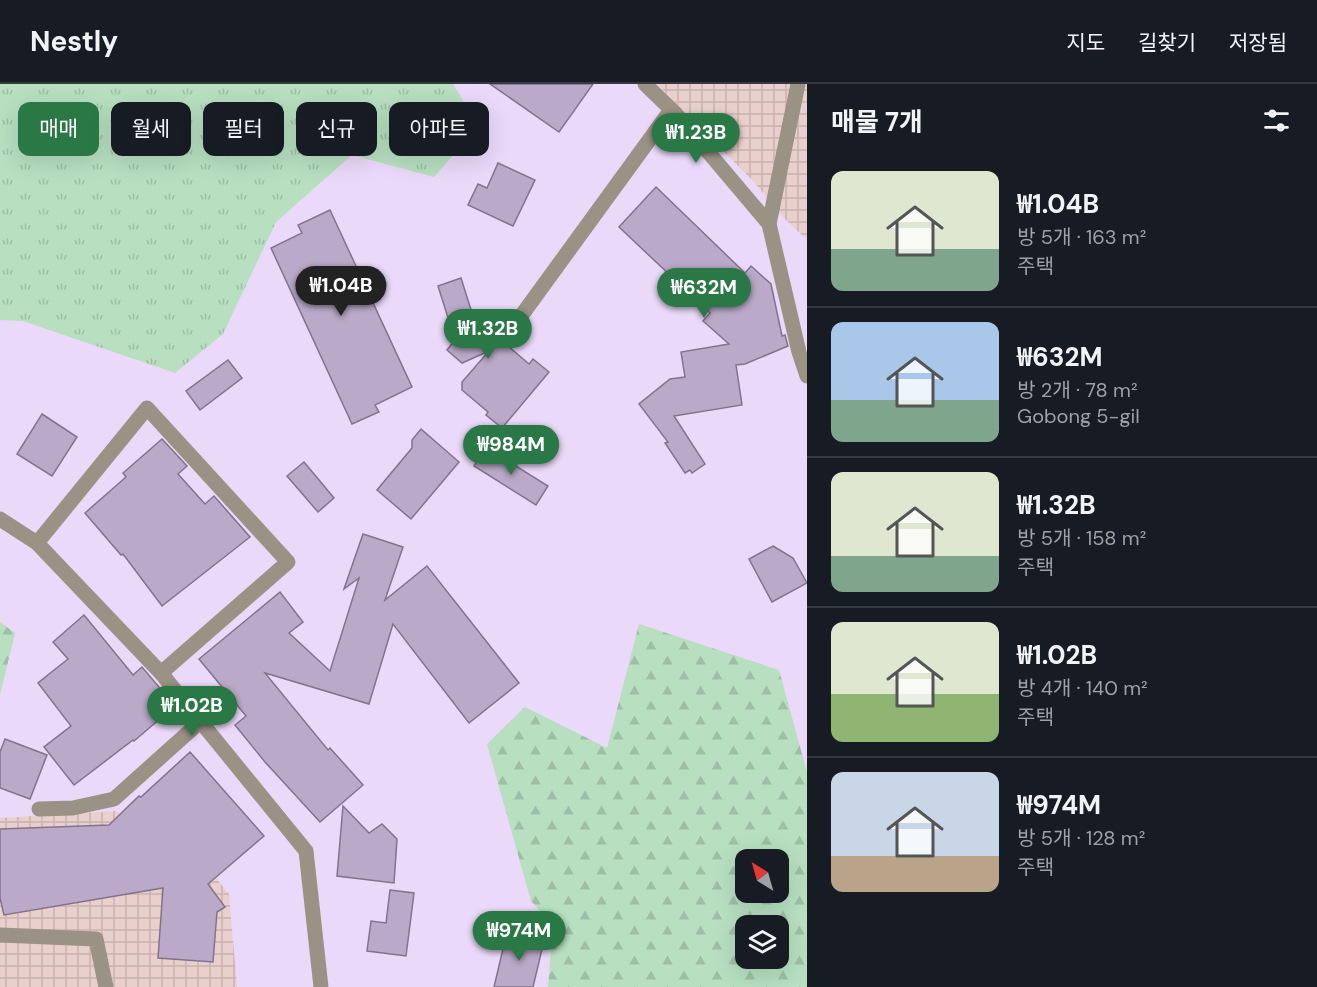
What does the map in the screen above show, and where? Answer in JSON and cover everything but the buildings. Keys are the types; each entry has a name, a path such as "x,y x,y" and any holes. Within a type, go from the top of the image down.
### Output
{"street":[{"path":"645,84 671,110 769,224"},
{"path":"798,84 769,224 798,352 807,376"},
{"path":"516,323 671,110"},
{"path":"37,543 147,408 288,562 161,673"},
{"path":"0,519 37,543 161,673 306,851 321,987"},
{"path":"39,809 73,807 114,799 201,721"},
{"path":"0,935 96,939 106,987"}],"shaded area":[{"path":"657,84 807,84 807,240 785,219 753,181"},
{"path":"116,811 156,832 179,832 229,894 237,987 0,987 0,818"}],"green space":[{"path":"0,84 453,84 464,102 389,102 389,156 453,156 434,177 356,156 377,156 377,102 296,102 296,156 351,156 276,222 223,334 175,373 23,321 0,320"},
{"path":"0,622 15,633 0,695"},
{"path":"639,624 779,670 807,772 807,987 548,987 553,925 531,901 487,744 525,707 607,748"}]}
